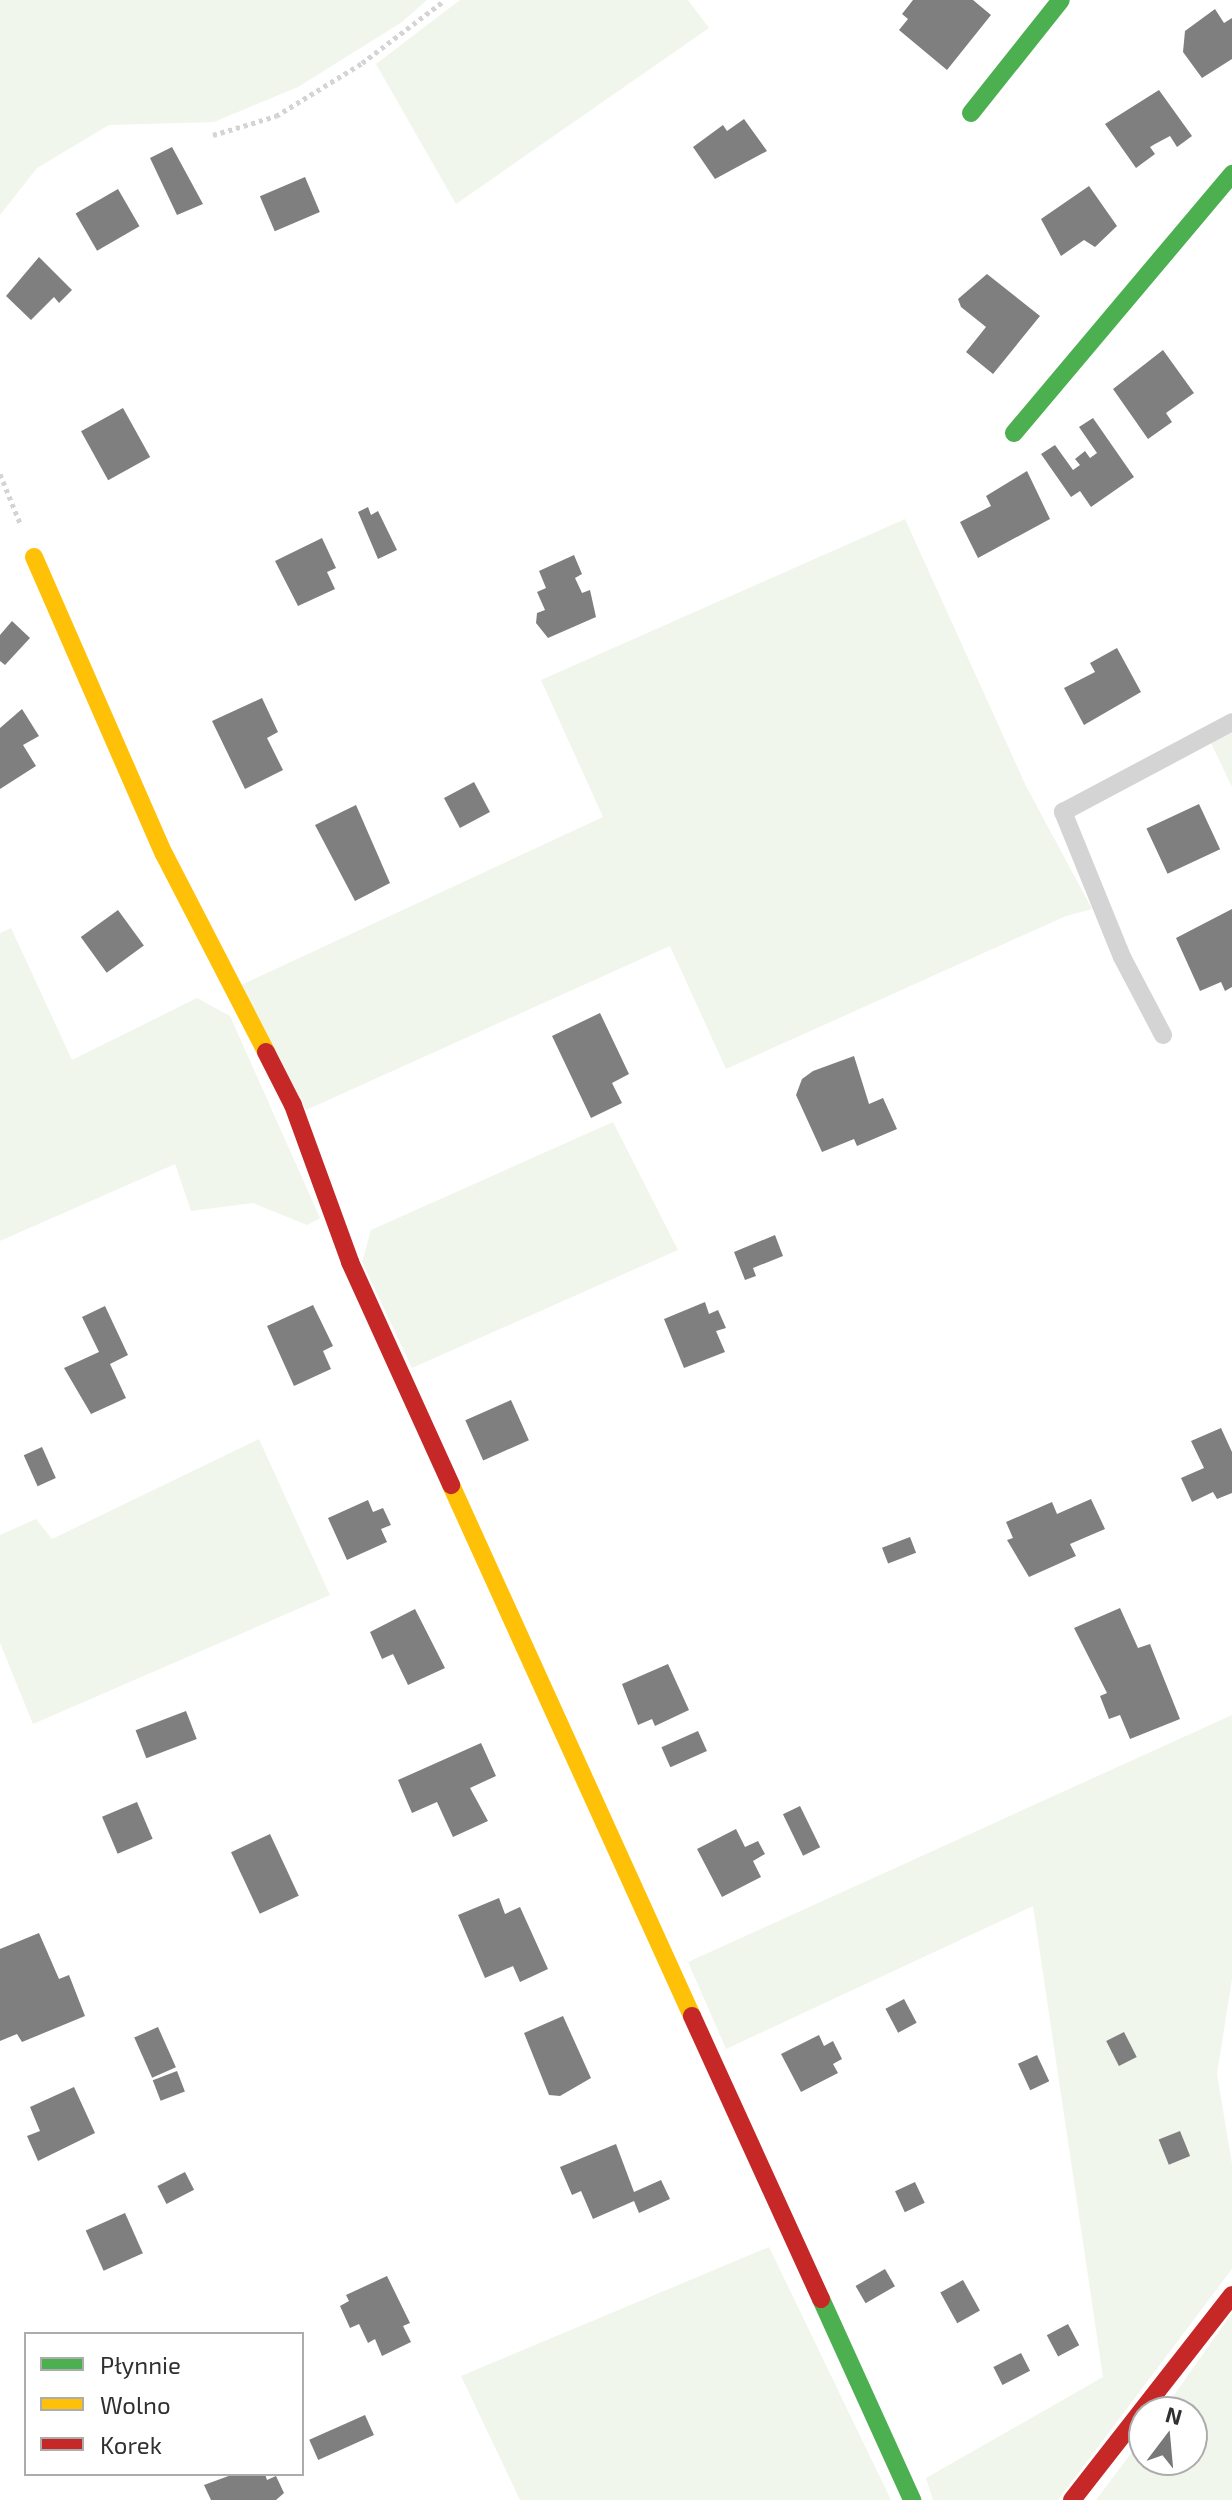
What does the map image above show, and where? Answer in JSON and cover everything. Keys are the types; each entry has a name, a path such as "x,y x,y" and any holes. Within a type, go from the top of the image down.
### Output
{"street":[{"path":"971,113 1061,0"},
{"path":"1014,433 1232,174"},
{"path":"34,557 164,854 293,1105 350,1262 390,1343 523,1654 912,2500"},
{"path":"1072,2500 1232,2295"}],"lane":[{"path":"1163,1035 1122,957 1063,812 1232,722"}],"path":[{"path":"213,135 276,116 362,63 445,0"},
{"path":"0,474 34,557"}],"shaded area":[{"path":"0,0 427,0 402,22 298,87 214,122 109,125 37,168 0,215"},
{"path":"460,0 688,0 709,28 456,204 376,64"},
{"path":"905,519 1026,786 1092,909 1066,916 726,1069 670,946 306,1110 241,985 603,817 541,680"},
{"path":"1232,728 1232,787 1209,739"},
{"path":"11,928 72,1060 197,998 230,1016 320,1218 307,1225 253,1203 191,1211 175,1164 0,1241 0,933"},
{"path":"613,1122 678,1250 412,1368 362,1262 371,1230"},
{"path":"259,1439 330,1595 33,1724 0,1643 0,1535 36,1519 52,1539"},
{"path":"1232,1715 1232,1979 1217,2074 1232,2164 1232,2269 1136,2396 1128,2396 1128,2407 1058,2500 933,2500 926,2478 1103,2377 1033,1906 726,2049 688,1962"},
{"path":"769,2247 891,2500 520,2500 461,2376"},
{"path":"1232,2313 1232,2500 1096,2500 1128,2457 1128,2476 1208,2476 1208,2396 1173,2396"}],"building":[{"path":"913,0 973,0 991,15 947,70 899,30 908,19 902,14"},
{"path":"1215,9 1224,23 1232,18 1232,59 1202,78 1183,52 1185,31"},
{"path":"1159,90 1192,136 1177,147 1170,136 1155,144 1150,147 1155,154 1136,168 1105,124"},
{"path":"744,119 767,151 715,179 693,147 723,125 727,131"},
{"path":"172,147 203,204 177,215 150,158"},
{"path":"305,177 320,212 275,231 260,196"},
{"path":"1089,186 1117,226 1095,247 1084,240 1061,256 1041,219"},
{"path":"118,189 140,226 97,251 76,214"},
{"path":"39,257 72,290 59,303 54,297 31,320 6,296"},
{"path":"987,274 1040,316 993,374 966,352 986,327 961,307 958,299"},
{"path":"1163,350 1194,393 1166,413 1172,422 1148,439 1113,389"},
{"path":"123,408 150,457 108,480 81,431"},
{"path":"1093,418 1134,477 1091,507 1080,491 1071,497 1041,454 1055,445 1073,470 1080,465 1075,459 1085,451 1090,458 1097,453 1079,427"},
{"path":"1027,471 1050,519 978,558 960,522 991,506 986,496"},
{"path":"368,507 371,515 378,511 397,550 378,559 358,512"},
{"path":"322,538 336,568 327,572 335,589 298,606 275,561"},
{"path":"574,555 582,574 575,578 582,593 590,590 596,617 548,638 536,623 537,613 545,610 537,592 546,588 539,571"},
{"path":"12,621 30,638 5,665 0,661 0,635"},
{"path":"1117,648 1141,692 1084,725 1064,688 1095,672 1090,663"},
{"path":"262,698 278,732 267,738 283,770 245,789 212,721"},
{"path":"22,709 39,736 23,745 36,766 0,789 0,728"},
{"path":"474,782 490,812 460,828 444,798"},
{"path":"1199,804 1220,849 1168,874 1146,829"},
{"path":"356,805 390,883 355,901 315,825"},
{"path":"1232,909 1232,987 1225,991 1221,982 1200,991 1176,938"},
{"path":"118,910 144,946 107,973 81,937"},
{"path":"600,1013 629,1074 612,1083 622,1103 591,1118 552,1036"},
{"path":"854,1056 869,1104 883,1098 897,1129 857,1146 854,1139 822,1152 796,1095 802,1079 813,1071"},
{"path":"775,1235 783,1256 753,1268 756,1276 745,1280 734,1252"},
{"path":"705,1302 709,1314 718,1310 726,1328 716,1331 725,1352 684,1368 664,1319"},
{"path":"313,1305 333,1346 323,1351 331,1369 294,1386 267,1326"},
{"path":"105,1306 128,1355 110,1364 126,1398 91,1414 64,1368 99,1352 82,1317"},
{"path":"511,1400 529,1440 483,1461 465,1420"},
{"path":"1221,1428 1232,1452 1232,1493 1217,1499 1213,1492 1192,1502 1181,1478 1204,1468 1191,1441"},
{"path":"42,1447 56,1478 38,1486 24,1455"},
{"path":"1091,1499 1105,1529 1070,1544 1076,1556 1029,1577 1007,1540 1013,1538 1006,1522 1052,1502 1057,1514"},
{"path":"368,1500 373,1512 383,1508 391,1525 381,1529 387,1542 347,1560 328,1518"},
{"path":"910,1537 916,1553 888,1564 882,1548"},
{"path":"1120,1608 1138,1648 1150,1644 1180,1719 1130,1739 1120,1715 1109,1719 1100,1696 1107,1693 1074,1628"},
{"path":"415,1609 445,1668 408,1685 393,1654 382,1659 370,1632"},
{"path":"668,1664 689,1710 655,1726 652,1719 638,1725 622,1684"},
{"path":"186,1711 197,1739 146,1758 136,1730"},
{"path":"698,1731 707,1751 670,1767 661,1747"},
{"path":"481,1743 496,1776 470,1788 488,1821 453,1837 437,1802 412,1813 398,1780"},
{"path":"137,1802 153,1839 118,1854 102,1817"},
{"path":"800,1806 820,1847 803,1856 783,1814"},
{"path":"736,1829 745,1847 758,1841 765,1854 753,1861 761,1877 722,1897 697,1849"},
{"path":"270,1834 299,1896 260,1914 231,1852"},
{"path":"499,1898 505,1914 520,1907 548,1969 520,1982 513,1966 485,1978 458,1915"},
{"path":"39,1933 59,1979 69,1975 85,2016 22,2042 17,2034 0,2041 0,1949"},
{"path":"904,1999 917,2023 898,2033 885,2009"},
{"path":"563,2016 591,2078 560,2096 549,2095 524,2033"},
{"path":"158,2027 176,2067 152,2078 134,2038"},
{"path":"1124,2032 1137,2057 1119,2066 1106,2041"},
{"path":"819,2035 824,2046 833,2041 842,2059 833,2064 838,2073 801,2092 781,2054"},
{"path":"1037,2055 1049,2081 1030,2090 1018,2064"},
{"path":"177,2071 185,2092 161,2101 153,2080"},
{"path":"74,2087 95,2133 38,2161 27,2136 40,2131 30,2107"},
{"path":"1180,2131 1190,2156 1169,2165 1159,2140"},
{"path":"616,2144 634,2192 661,2180 670,2199 639,2213 634,2201 593,2219 581,2191 572,2195 560,2167"},
{"path":"185,2172 194,2190 166,2204 157,2186"},
{"path":"915,2182 925,2203 905,2212 895,2191"},
{"path":"125,2213 143,2253 104,2271 86,2230"},
{"path":"885,2269 895,2286 866,2303 856,2286"},
{"path":"387,2276 410,2323 403,2326 411,2342 382,2356 375,2339 368,2343 359,2324 350,2328 340,2306 349,2301 346,2295"},
{"path":"963,2280 980,2311 957,2323 940,2293"},
{"path":"1068,2324 1079,2345 1058,2356 1047,2335"},
{"path":"1021,2353 1030,2371 1002,2385 993,2367"},
{"path":"365,2415 374,2435 318,2460 309,2440"},
{"path":"229,2476 266,2476 267,2480 276,2476 284,2493 276,2500 211,2500 204,2485"}],"traffic: fast":[{"path":"971,113 1061,0"},
{"path":"1014,433 1232,174"},
{"path":"821,2299 912,2500"}],"traffic: slow":[{"path":"34,557 164,854 266,1052"},
{"path":"451,1485 692,2016"}],"traffic: jam":[{"path":"266,1052 293,1105 350,1262 451,1485"},
{"path":"692,2016 821,2299"},
{"path":"1072,2500 1232,2295"}]}
